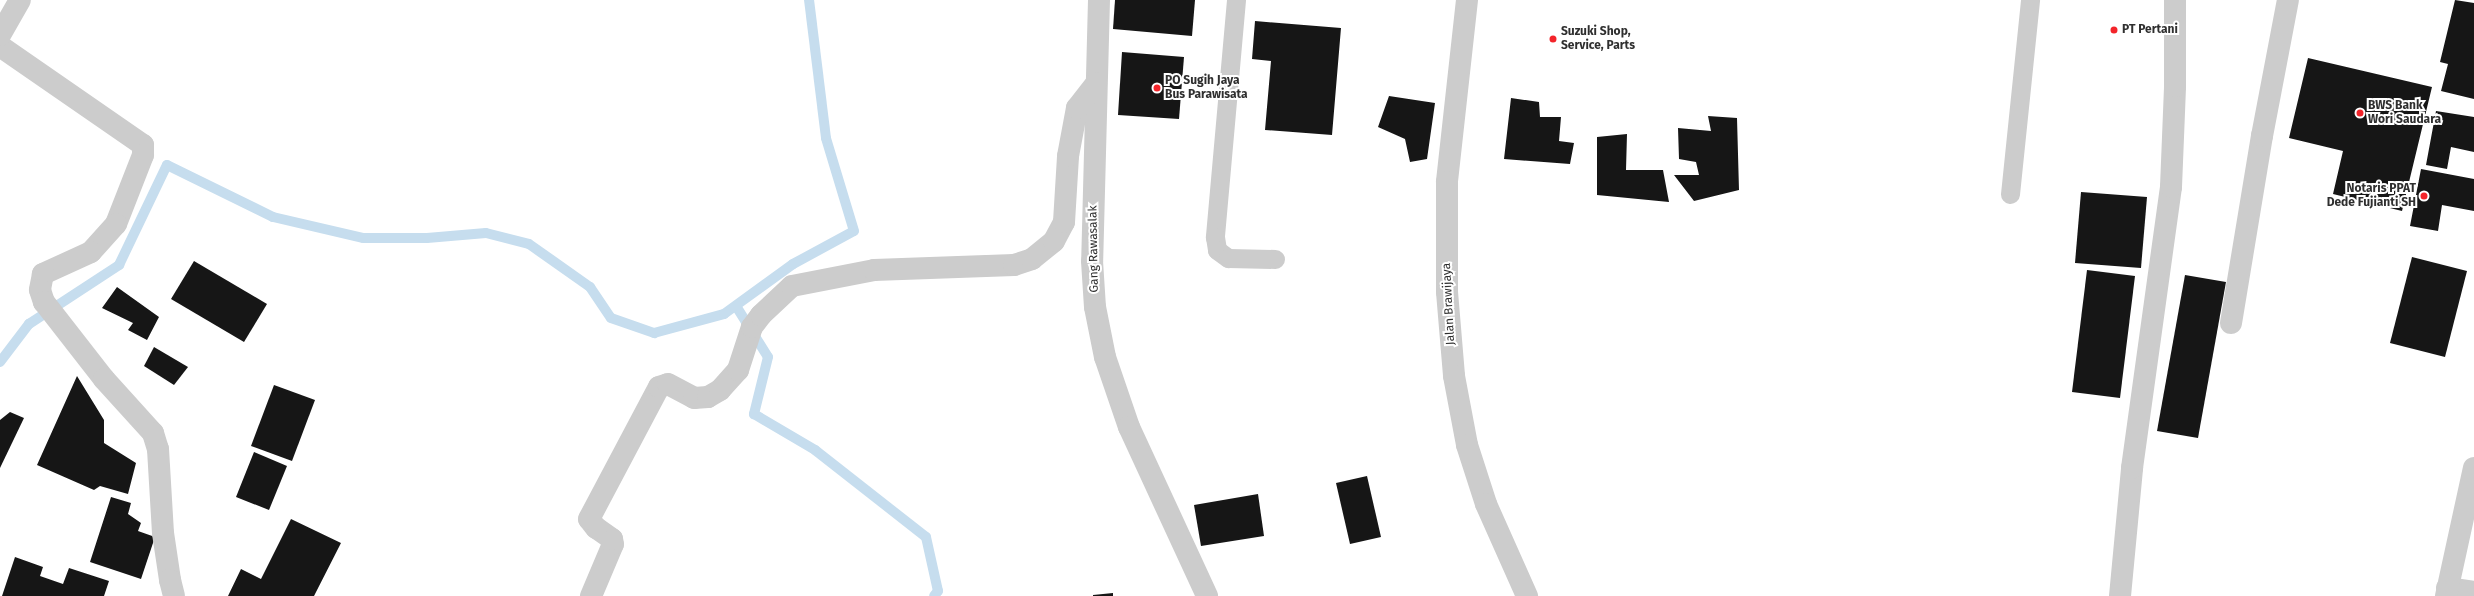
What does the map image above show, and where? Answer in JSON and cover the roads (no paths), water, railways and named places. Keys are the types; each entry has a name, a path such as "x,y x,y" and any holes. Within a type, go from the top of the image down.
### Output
{"street":[{"path":"0,35 20,0"},
{"name":"Gang Rawasalak","path":"1099,0 1092,261 1095,307 1105,358 1129,427 1207,596"},
{"name":"Jalan Brawijaya","path":"1467,0 1447,182 1447,292 1454,376 1466,445 1486,504 1527,596"},
{"path":"2120,596 2132,468 2170,187 2175,86 2175,0"},
{"path":"2232,323 2262,136 2288,0"},
{"path":"0,46 143,146 143,156 116,224 91,252 43,274 40,290 44,302 104,379 153,432 158,449 166,549 174,596"},
{"path":"591,596 613,544 612,539 596,528 589,519 659,387 668,384 694,398 708,397 720,390 738,370 752,327 761,315 792,286 874,270 1014,265 1032,259 1054,241 1064,222 1068,156 1077,108 1096,84"},
{"path":"2474,468 2447,592 2474,592"}],"lane":[{"path":"1236,0 1216,236 1217,250 1228,258 1276,259"},
{"path":"2010,194 2030,0"}],"waterway":[{"path":"0,362 29,324 119,265 167,165 273,217 363,238 427,238 486,233 529,244 590,287 611,318 654,333 724,314 793,264 854,231 826,138 809,0"},
{"path":"736,306 768,357 754,414 815,450 926,537 938,591 934,596"}],"place":[{"name":"PT Pertani","path":"2114,30"},
{"name":"Suzuki Shop, Service, Parts","path":"1553,39"},
{"name":"PO Sugih Jaya Bus Parawisata","path":"1157,88"},
{"name":"BWS Bank Wori Saudara","path":"2360,113"},
{"name":"Notaris PPAT Dede Fujianti SH","path":"2424,196"}]}
